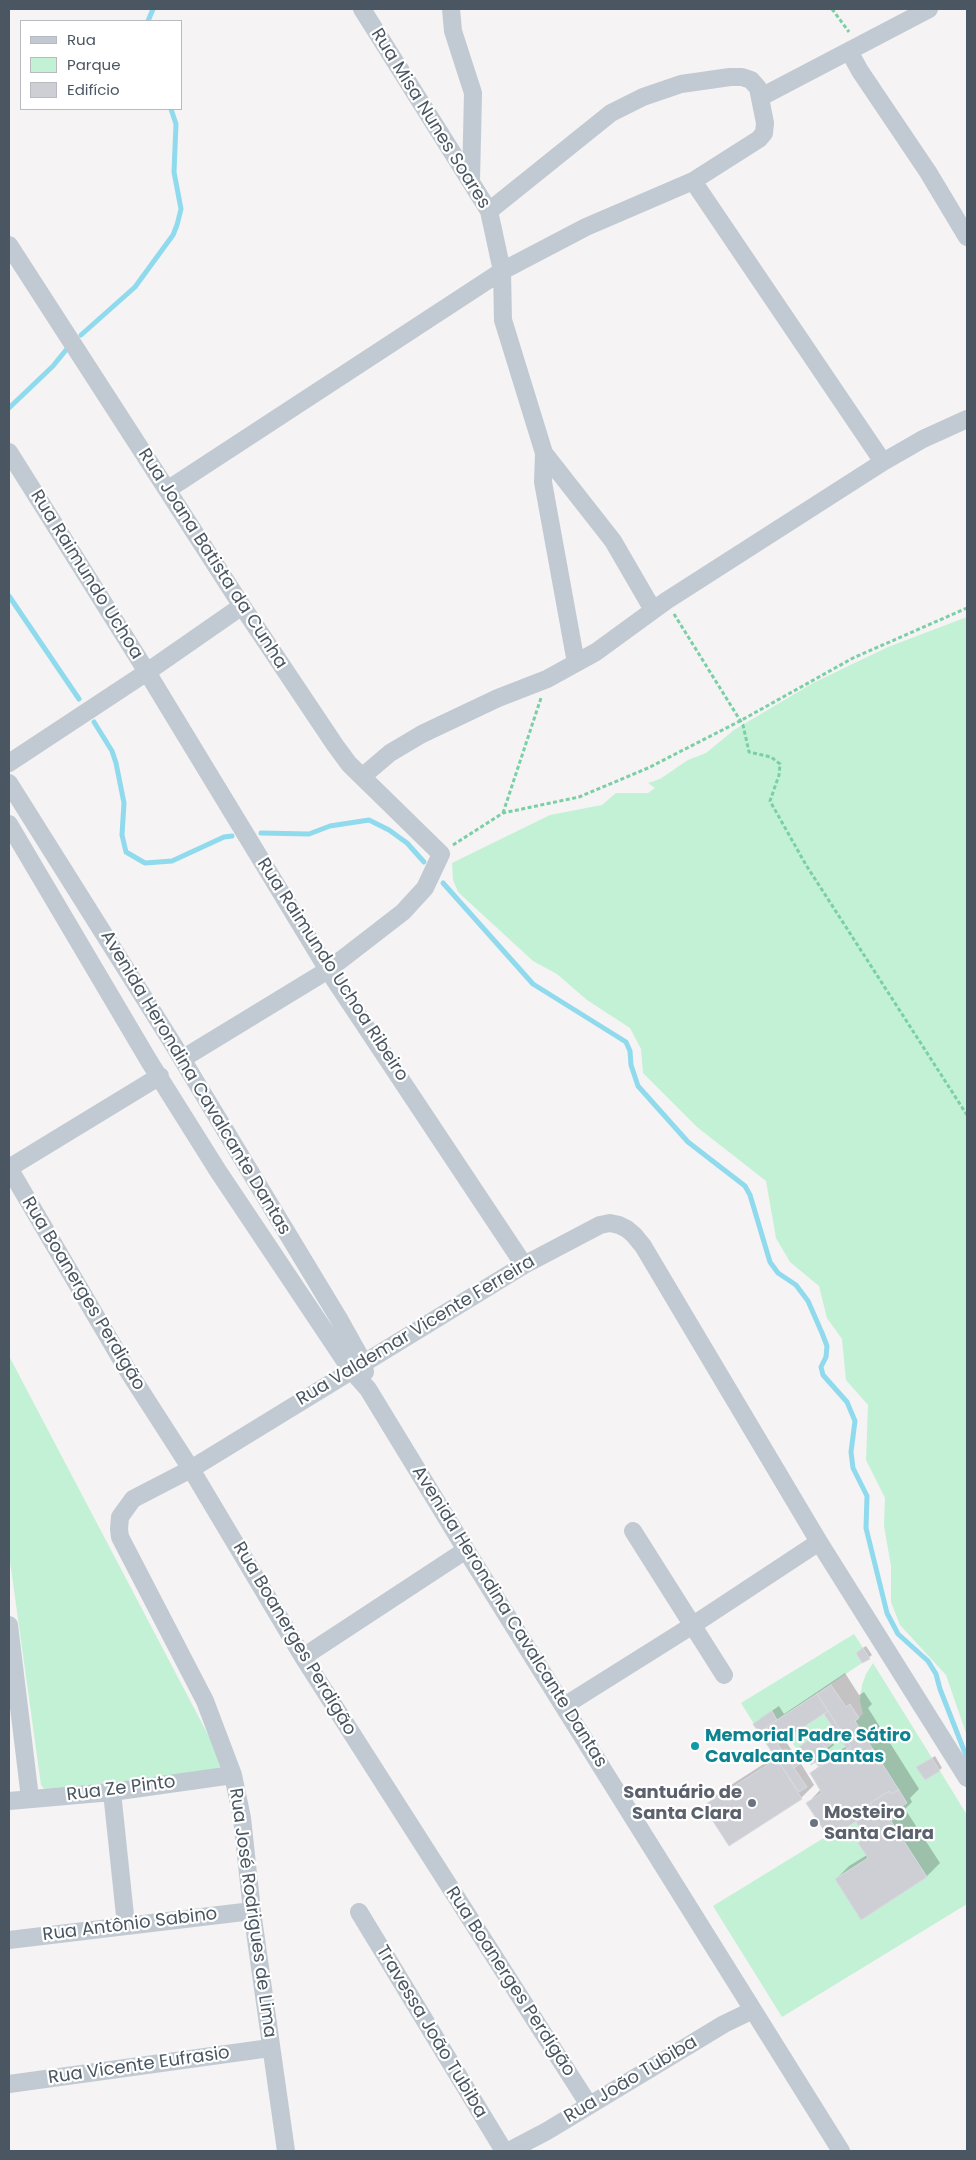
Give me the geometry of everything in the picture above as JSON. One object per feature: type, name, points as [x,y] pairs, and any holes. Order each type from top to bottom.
[{"type":"street","points":[[451,9],[453,31],[473,93],[471,181]]},
{"type":"street","points":[[761,97],[929,9]]},
{"type":"street","name":"Rua Misa Nunes Soares","points":[[367,11],[489,211],[502,271],[503,320],[544,453],[614,541],[659,605]]},
{"type":"street","points":[[852,49],[860,71],[928,172],[967,237]]},
{"type":"street","points":[[167,490],[502,271],[586,227],[693,181],[759,139],[764,133],[765,123],[758,88],[751,80],[742,77],[681,84],[643,97],[611,113],[489,211]]},
{"type":"street","points":[[693,181],[883,462]]},
{"type":"street","name":"Rua Joana Batista da Cunha","points":[[9,245],[242,606],[335,745],[349,764],[441,854]]},
{"type":"street","points":[[363,776],[390,753],[422,734],[498,698],[547,679],[596,652],[659,605],[883,462],[923,439],[967,419]]},
{"type":"street","name":"Rua Raimundo Uchoa","points":[[9,452],[147,672]]},
{"type":"street","points":[[544,453],[543,482],[576,663]]},
{"type":"street","points":[[9,763],[147,672],[242,606]]},
{"type":"street","name":"Rua Raimundo Uchoa Ribeiro","points":[[147,672],[328,970],[524,1265]]},
{"type":"street","name":"Avenida Herondina Cavalcante Dantas","points":[[9,783],[182,1059],[357,1366],[368,1389],[466,1550],[841,2151]]},
{"type":"street","name":"Avenida Herondina Cavalcante Dantas","points":[[9,824],[149,1061],[252,1225],[357,1366]]},
{"type":"street","points":[[182,1059],[328,970],[415,901],[432,876],[441,854]]},
{"type":"street","points":[[149,1061],[173,1044]]},
{"type":"street","points":[[9,1168],[160,1076]]},
{"type":"street","name":"Rua Boanerges Perdigão","points":[[9,1168],[128,1372],[191,1469],[303,1657],[589,2105]]},
{"type":"street","name":"Rua Valdemar Vicente Ferreira","points":[[191,1469],[524,1265],[600,1225],[610,1223],[627,1228],[643,1246],[819,1542],[967,1778]]},
{"type":"street","name":"Rua José Rodrigues de Lima","points":[[191,1469],[133,1499],[120,1517],[118,1530],[205,1701],[233,1774],[242,1818],[270,2048],[286,2151]]},
{"type":"street","points":[[632,1531],[724,1675]]},
{"type":"street","points":[[564,1706],[693,1625],[819,1542]]},
{"type":"street","points":[[303,1657],[466,1550]]},
{"type":"street","points":[[9,1625],[30,1798]]},
{"type":"street","name":"Rua Ze Pinto","points":[[9,1801],[112,1792],[233,1774]]},
{"type":"street","points":[[112,1792],[126,1925]]},
{"type":"street","name":"Rua Antônio Sabino","points":[[9,1940],[252,1911]]},
{"type":"street","name":"Travessa João Tubiba","points":[[359,1912],[504,2151]]},
{"type":"street","name":"Rua João Tubiba","points":[[509,2151],[724,2024],[753,2010]]},
{"type":"street","name":"Rua Vicente Eufrasio","points":[[9,2084],[270,2048]]},
{"type":"path","points":[[832,9],[845,23],[852,49]]},
{"type":"path","points":[[659,605],[740,720],[749,752],[771,757],[780,764],[779,775],[770,802],[812,874],[967,1116]]},
{"type":"path","points":[[441,854],[503,813],[579,797],[648,768],[853,658],[967,608]]},
{"type":"path","points":[[503,813],[547,679]]},
{"type":"green space","points":[[967,617],[967,1736],[946,1675],[900,1625],[891,1602],[891,1566],[884,1526],[885,1498],[866,1460],[868,1405],[846,1380],[842,1339],[827,1318],[819,1286],[790,1262],[776,1238],[766,1181],[697,1127],[643,1073],[641,1049],[630,1028],[587,1000],[557,974],[533,961],[458,892],[453,880],[452,863],[550,815],[602,805],[616,793],[648,793],[655,788],[648,783],[660,779],[688,760],[706,753],[734,730],[813,683],[888,647]]},
{"type":"green space","points":[[9,1356],[224,1765],[221,1771],[46,1791],[41,1785],[9,1554]]},
{"type":"green space","points":[[854,1634],[863,1648],[856,1653],[862,1663],[777,1720],[772,1712],[754,1724],[741,1703]]},
{"type":"green space","points":[[873,1663],[932,1758],[917,1767],[925,1780],[940,1771],[967,1815],[967,1904],[782,2017],[713,1906],[827,1836],[829,1838],[856,1822],[866,1838],[858,1843],[868,1858],[835,1879],[861,1919],[927,1877],[891,1821],[900,1815],[896,1810],[907,1803],[855,1721],[863,1714],[860,1701],[862,1685]]},
{"type":"green space","points":[[824,1714],[835,1731],[821,1741],[816,1735],[799,1747],[803,1753],[800,1755],[789,1737]]},
{"type":"green space","points":[[840,1738],[847,1749],[825,1763],[821,1758],[826,1748]]},
{"type":"building","points":[[863,1648],[870,1659],[862,1663],[856,1653]]},
{"type":"building","points":[[831,1685],[846,1707],[850,1704],[859,1718],[855,1721],[899,1790],[891,1794],[889,1791],[870,1803],[875,1810],[829,1838],[806,1803],[822,1793],[810,1773],[851,1747],[817,1694]]},
{"type":"building","points":[[817,1694],[828,1711],[778,1744],[766,1727]]},
{"type":"building","points":[[772,1711],[777,1720],[766,1727],[807,1787],[799,1792],[753,1724]]},
{"type":"building","points":[[828,1711],[851,1747],[847,1749],[824,1714]]},
{"type":"building","points":[[835,1731],[840,1738],[826,1748],[821,1741]]},
{"type":"building","points":[[816,1735],[829,1752],[811,1765],[799,1747]]},
{"type":"building","points":[[803,1753],[807,1759],[794,1768],[790,1762]]},
{"type":"building","points":[[821,1758],[825,1763],[819,1767],[815,1762]]},
{"type":"building","points":[[932,1758],[940,1771],[925,1780],[916,1767]]},
{"type":"building","name":"Santuário de Santa Clara","points":[[777,1759],[802,1799],[729,1846],[703,1806]]},
{"type":"building","points":[[899,1790],[907,1803],[896,1810],[900,1815],[891,1821],[927,1877],[861,1920],[835,1879],[868,1858],[858,1843],[866,1838],[856,1822],[875,1810],[870,1803],[889,1791],[891,1794]]},
{"type":"waterway","points":[[148,20],[153,9]]},
{"type":"waterway","points":[[81,335],[135,287],[173,235],[181,209],[174,172],[176,124],[171,110]]},
{"type":"waterway","points":[[9,408],[53,366],[66,350]]},
{"type":"waterway","points":[[9,596],[79,699]]},
{"type":"waterway","points":[[94,722],[112,751],[116,763],[124,803],[122,835],[126,852],[145,863],[172,861],[224,837],[232,836]]},
{"type":"waterway","points":[[261,833],[309,834],[330,826],[369,820],[389,830],[407,843],[424,862]]},
{"type":"waterway","points":[[443,883],[533,984],[626,1042],[638,1086],[688,1142],[745,1186],[750,1195],[770,1262],[778,1273],[796,1285],[808,1301],[827,1346],[826,1357],[821,1367],[823,1375],[847,1402],[855,1421],[851,1452],[853,1468],[867,1496],[866,1528],[887,1613],[898,1634],[928,1661],[936,1674],[967,1758]]},
{"type":"place","name":"Memorial Padre Sátiro Cavalcante Dantas","points":[[695,1746]]},
{"type":"place","name":"Santuário de Santa Clara","points":[[752,1803]]},
{"type":"place","name":"Mosteiro Santa Clara","points":[[814,1823]]}]
